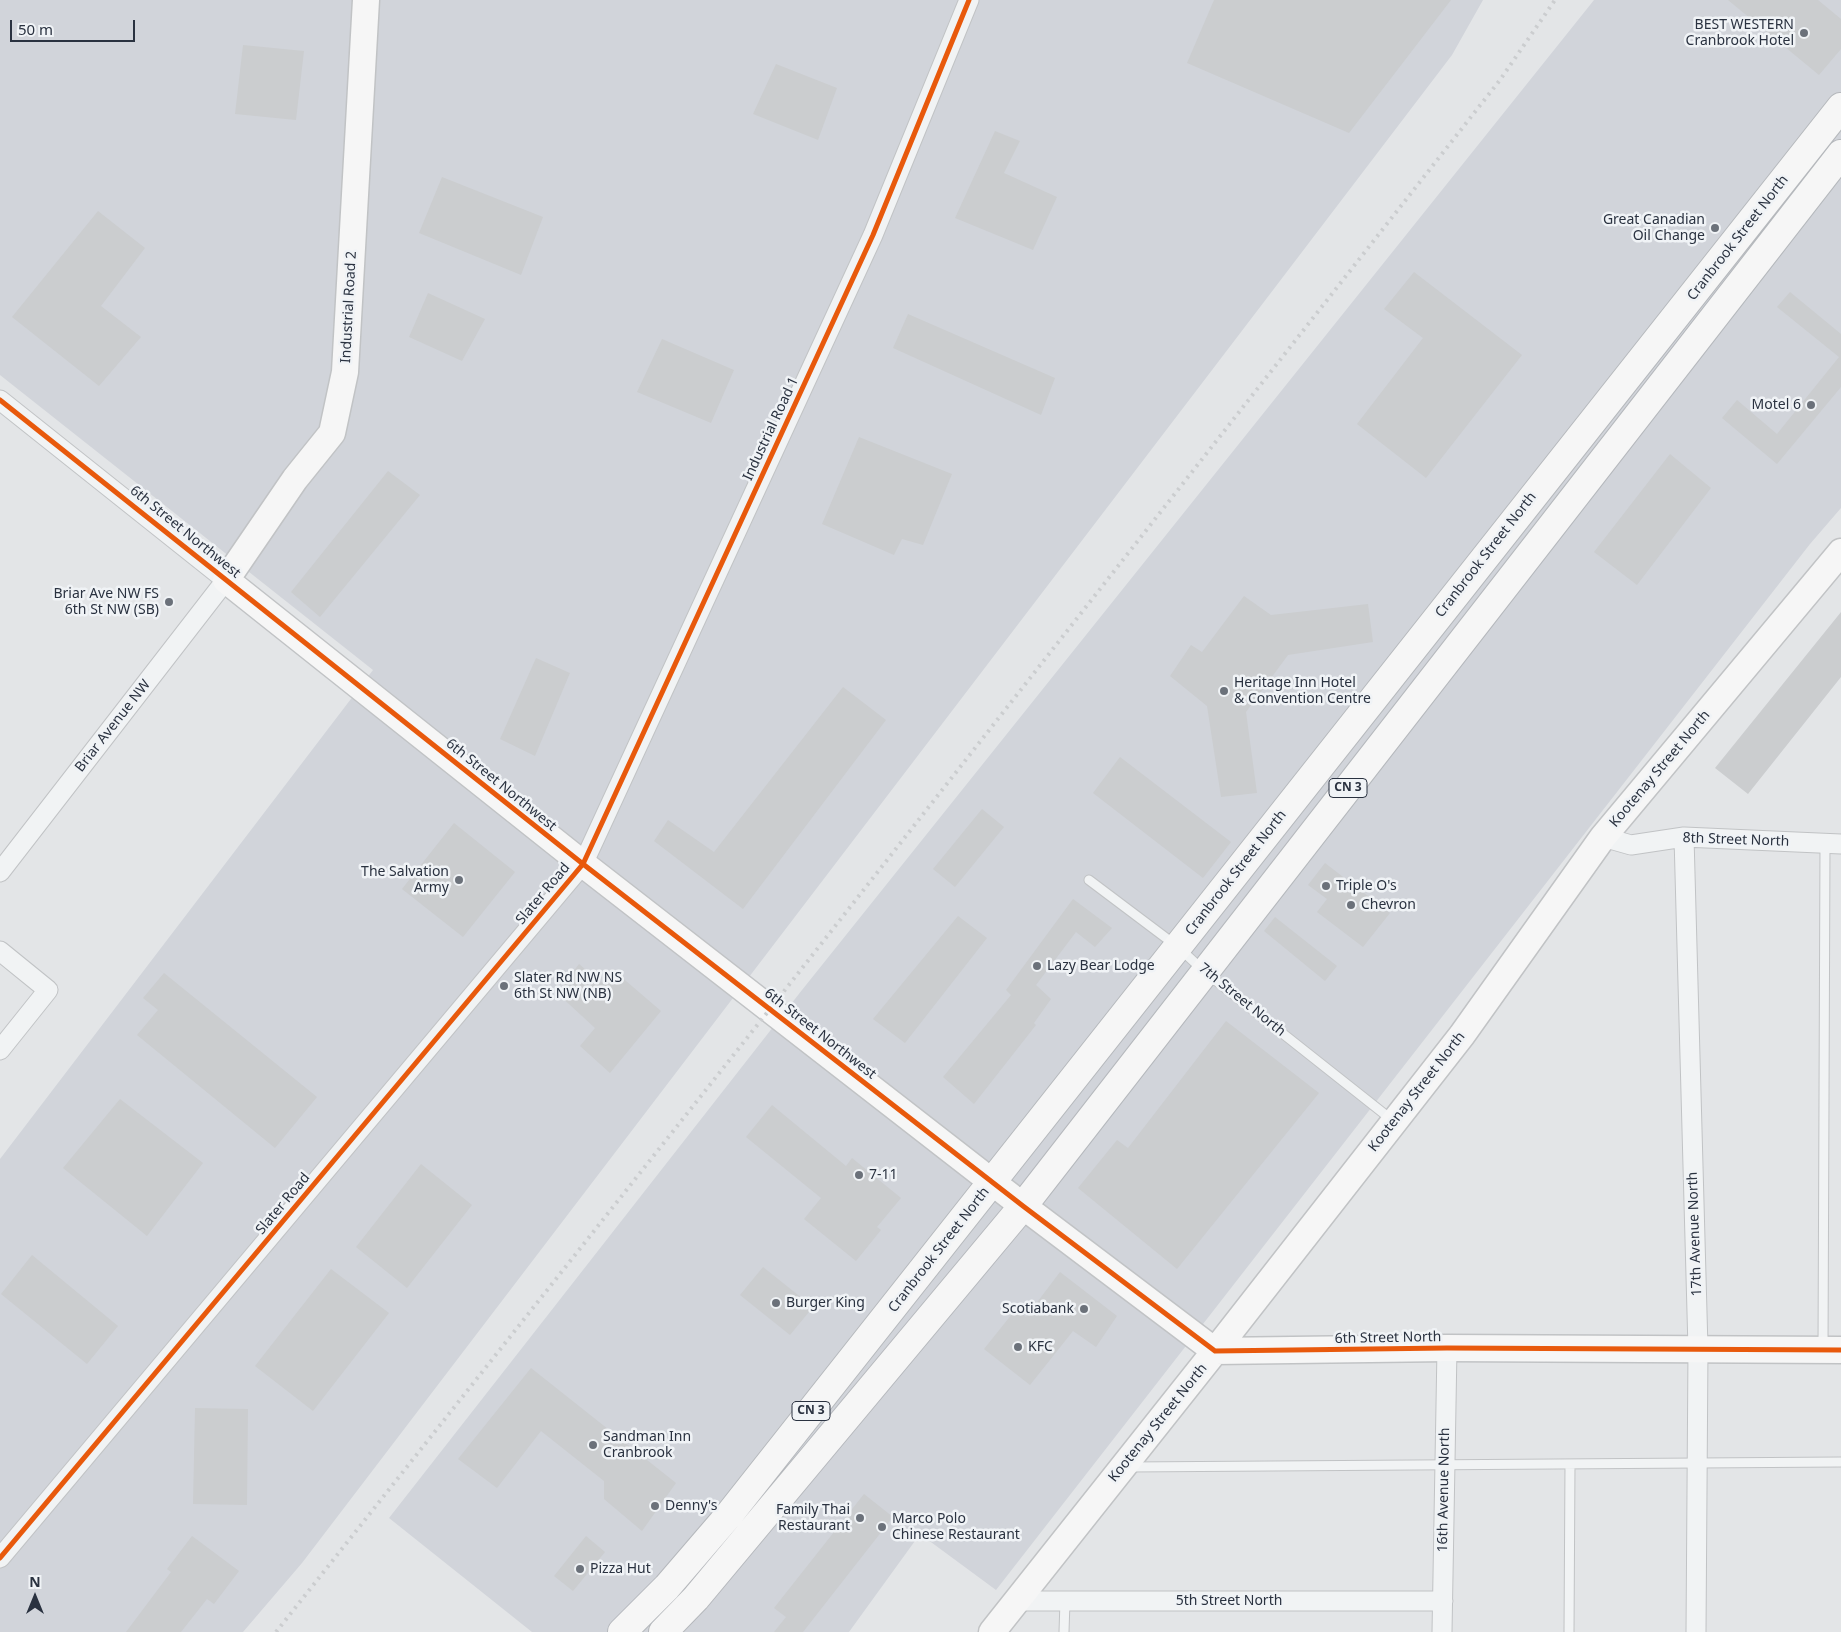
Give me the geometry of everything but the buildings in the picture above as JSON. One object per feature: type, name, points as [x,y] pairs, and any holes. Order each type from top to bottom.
[{"type":"highway","name":"Cranbrook Street North","points":[[622,1632],[667,1587],[728,1516],[1841,107]]},
{"type":"highway","name":"CN 3","points":[[663,1632],[696,1598],[1022,1206],[1841,154]]},
{"type":"street","name":"Industrial Road 2","points":[[226,580],[296,479],[332,433],[340,400],[345,372],[366,0]]},
{"type":"street","name":"Industrial Road 1","points":[[583,864],[873,235],[969,0]]},
{"type":"street","name":"6th Street Northwest","points":[[0,400],[583,864],[993,1182]]},
{"type":"street","name":"Kootenay Street North","points":[[992,1632],[1462,1035],[1604,837],[1841,552]]},
{"type":"street","name":"Briar Avenue NW","points":[[0,872],[226,580]]},
{"type":"street","name":"8th Street North","points":[[1604,837],[1631,845],[1684,837],[1833,844]]},
{"type":"street","name":"17th Avenue North","points":[[1684,837],[1698,1349],[1696,1632]]},
{"type":"street","name":"Slater Road","points":[[0,1558],[583,864]]},
{"type":"street","points":[[0,951],[48,990],[0,1050]]},
{"type":"street","points":[[993,1182],[1022,1206],[1215,1351]]},
{"type":"street","name":"6th Street North","points":[[1215,1351],[1447,1348],[1832,1350]]},
{"type":"street","name":"16th Avenue North","points":[[1442,1632],[1447,1348]]},
{"type":"street","name":"5th Street North","points":[[1016,1601],[1443,1601]]},
{"type":"lane","points":[[1832,1350],[1833,844]]},
{"type":"lane","name":"7th Street North","points":[[1089,880],[1178,947],[1205,972],[1394,1122]]},
{"type":"lane","points":[[1122,1468],[1841,1462]]},
{"type":"lane","points":[[1569,1632],[1570,1464]]},
{"type":"lane","points":[[1064,1632],[1065,1601]]},
{"type":"shaded area","points":[[0,0],[1483,0],[1452,55],[302,1563],[243,1632],[0,1632],[0,1159],[373,670],[0,375]]},
{"type":"shaded area","points":[[1594,0],[1841,0],[1841,508],[1810,544],[996,1590],[920,1534],[849,1632],[532,1632],[389,1518],[802,990]]},
{"type":"railway","points":[[276,1632],[770,1009],[1500,80],[1555,0]]},
{"type":"cycle path","points":[[0,1558],[583,864],[873,235],[969,0]]},
{"type":"cycle path","points":[[0,400],[583,864],[1023,1206],[1215,1351],[1447,1348],[1841,1350]]},
{"type":"place","name":"BEST WESTERN Cranbrook Hotel","points":[[1804,33]]},
{"type":"place","name":"Great Canadian Oil Change","points":[[1715,228]]},
{"type":"place","name":"Motel 6","points":[[1811,405]]},
{"type":"place","name":"Briar Ave NW FS 6th St NW (SB)","points":[[169,602]]},
{"type":"place","name":"Heritage Inn Hotel & Convention Centre","points":[[1224,691]]},
{"type":"place","name":"The Salvation Army","points":[[459,880]]},
{"type":"place","name":"Triple O's","points":[[1326,886]]},
{"type":"place","name":"Chevron","points":[[1351,905]]},
{"type":"place","name":"Lazy Bear Lodge","points":[[1037,966]]},
{"type":"place","name":"Slater Rd NW NS 6th St NW (NB)","points":[[504,986]]},
{"type":"place","name":"7-11","points":[[859,1175]]},
{"type":"place","name":"Burger King","points":[[776,1303]]},
{"type":"place","name":"Scotiabank","points":[[1084,1309]]},
{"type":"place","name":"KFC","points":[[1018,1347]]},
{"type":"place","name":"Sandman Inn Cranbrook","points":[[593,1445]]},
{"type":"place","name":"Denny's","points":[[655,1506]]},
{"type":"place","name":"Family Thai Restaurant","points":[[860,1518]]},
{"type":"place","name":"Marco Polo Chinese Restaurant","points":[[882,1527]]},
{"type":"place","name":"Pizza Hut","points":[[580,1569]]}]
